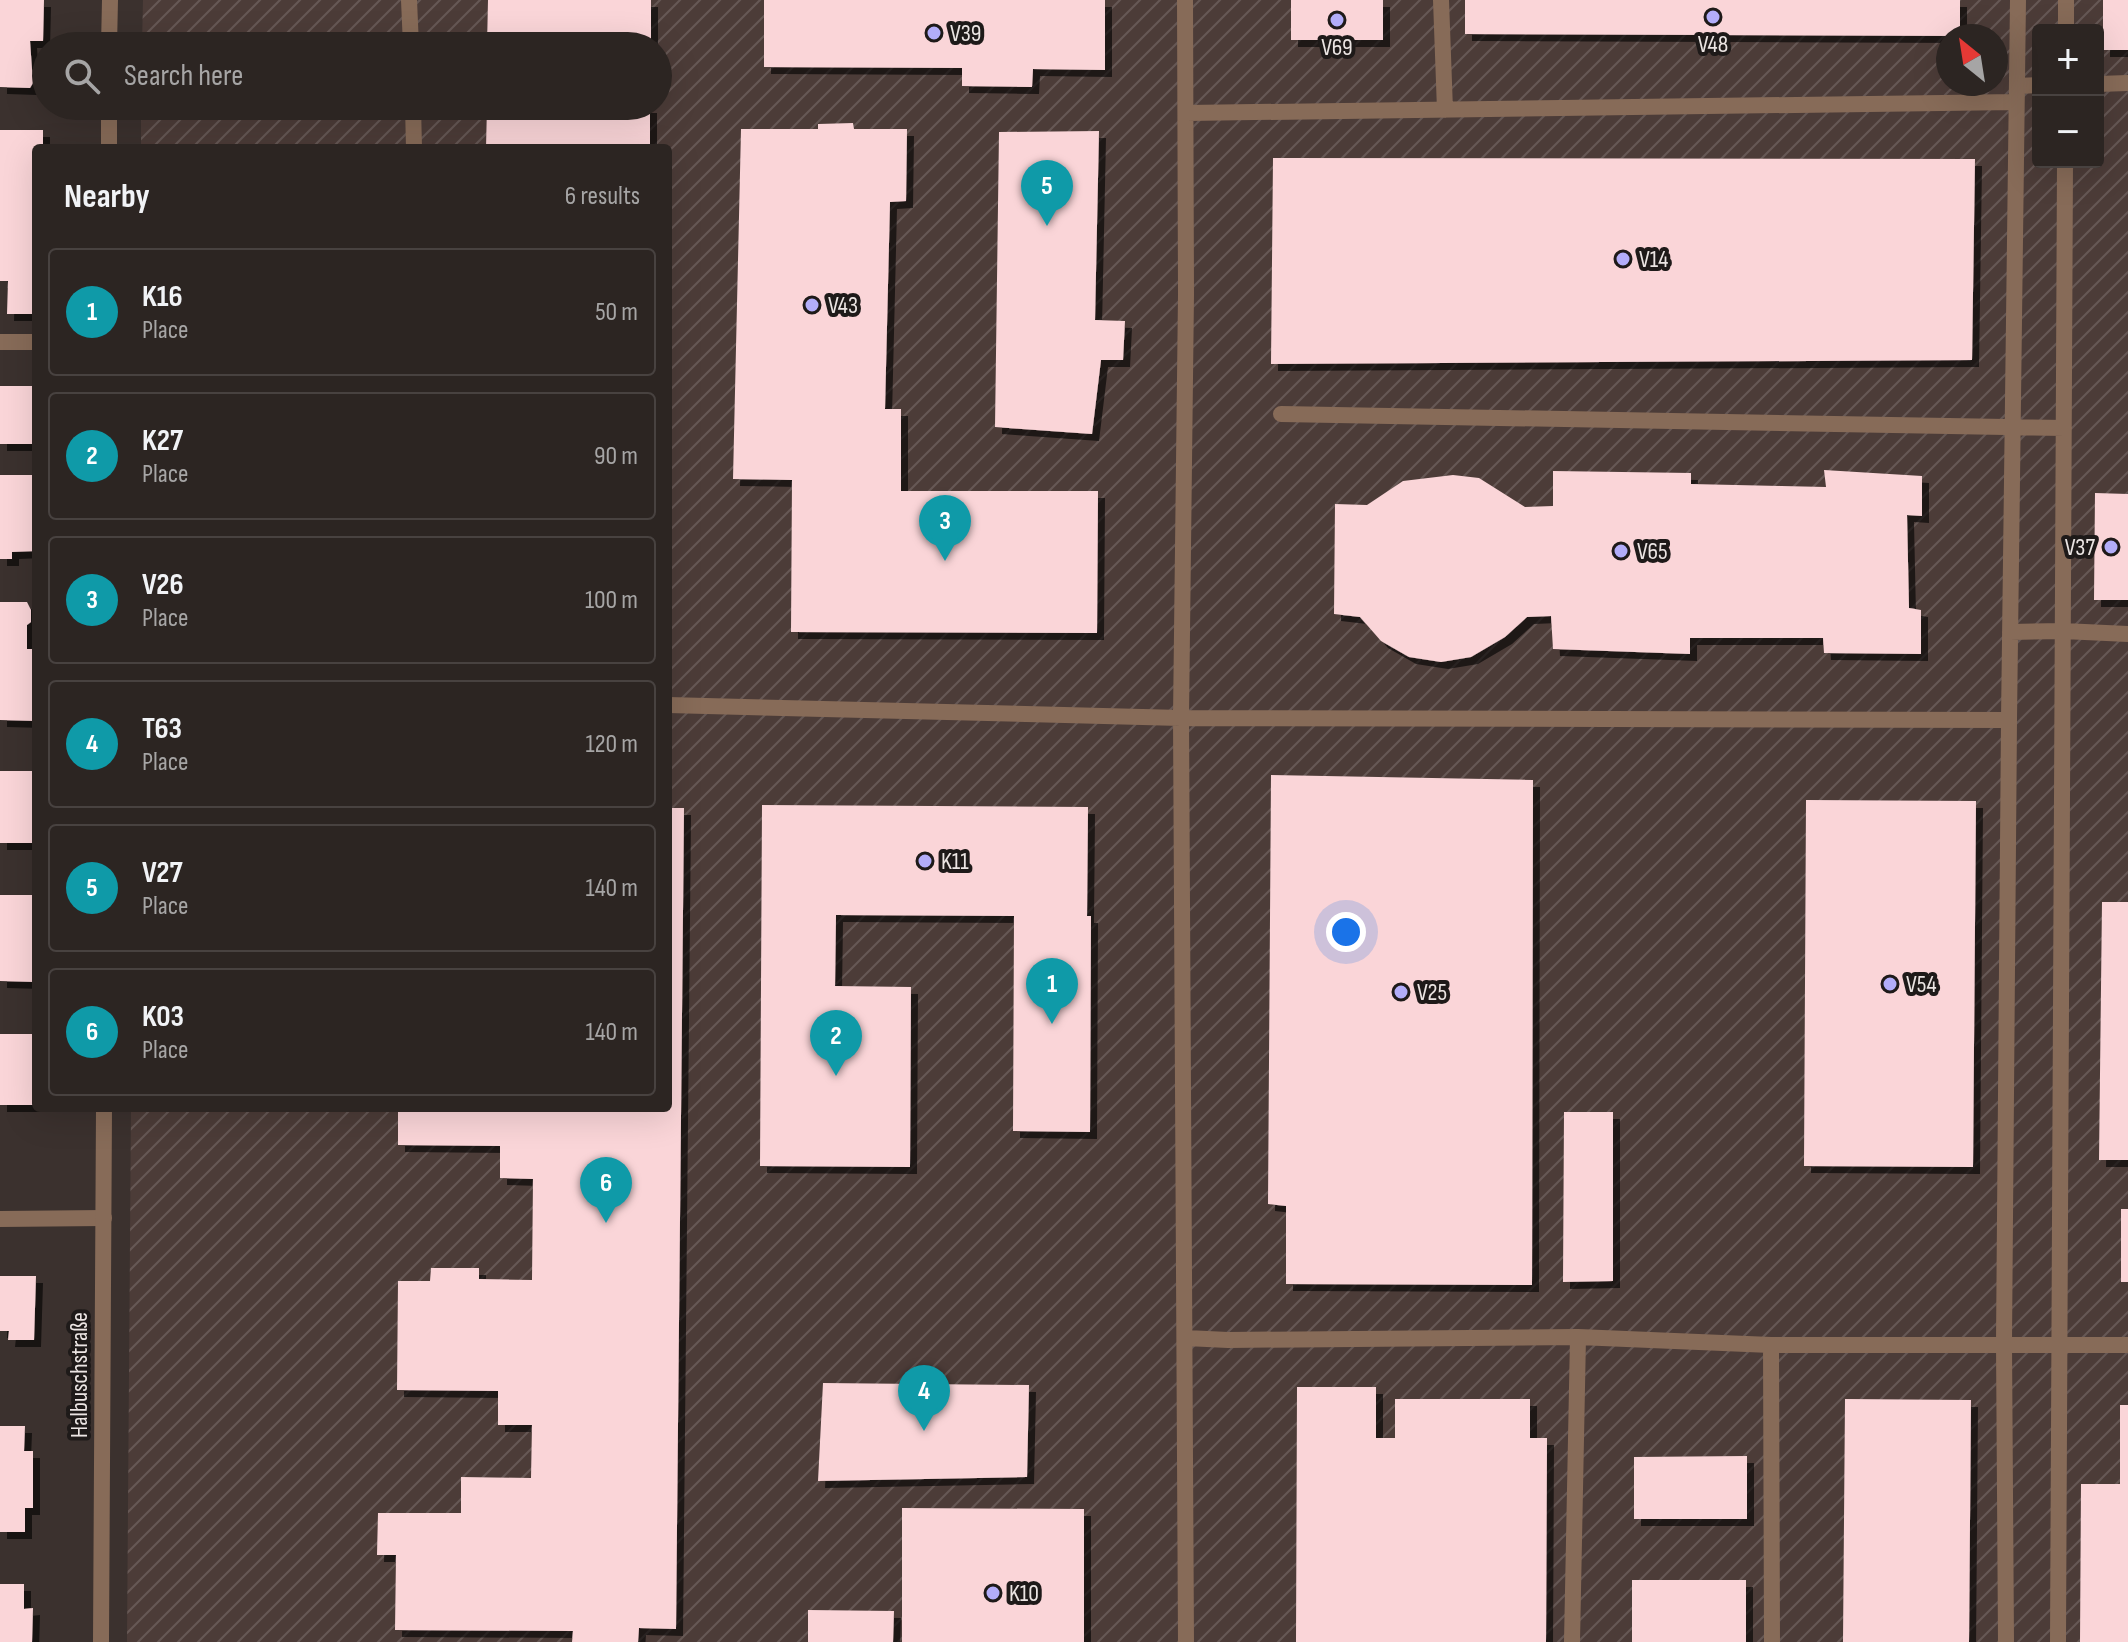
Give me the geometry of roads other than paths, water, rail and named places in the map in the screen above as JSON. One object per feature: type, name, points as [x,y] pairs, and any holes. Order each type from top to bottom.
[{"type":"street","points":[[109,32],[110,0]]},
{"type":"street","points":[[409,0],[410,32]]},
{"type":"street","points":[[1185,0],[1187,113],[1181,718],[1186,1642]]},
{"type":"street","points":[[1441,0],[1445,110]]},
{"type":"street","points":[[2006,1642],[2004,1343],[2011,425],[2018,0]]},
{"type":"street","points":[[2066,0],[2066,24]]},
{"type":"street","points":[[2104,84],[2128,83]]},
{"type":"street","points":[[1187,113],[1445,110],[2016,94],[2032,87]]},
{"type":"street","points":[[109,120],[109,144]]},
{"type":"street","points":[[413,120],[414,144]]},
{"type":"street","points":[[2058,1642],[2065,168]]},
{"type":"street","points":[[0,342],[32,342]]},
{"type":"street","points":[[1281,414],[2064,428]]},
{"type":"street","points":[[2010,632],[2128,634]]},
{"type":"street","points":[[672,705],[1181,718],[2009,720]]},
{"type":"street","name":"Halbuschstraße","points":[[101,1642],[104,1112]]},
{"type":"street","points":[[0,1219],[104,1218]]},
{"type":"street","points":[[1186,1338],[1578,1337],[1771,1345],[2128,1345]]},
{"type":"street","points":[[1572,1642],[1578,1337]]},
{"type":"street","points":[[1771,1345],[1772,1642]]},
{"type":"place","name":"V48","points":[[1713,17]]},
{"type":"place","name":"V69","points":[[1337,20]]},
{"type":"place","name":"V39","points":[[934,33]]},
{"type":"place","name":"V27","points":[[1047,226]]},
{"type":"place","name":"V14","points":[[1623,259]]},
{"type":"place","name":"V43","points":[[812,305]]},
{"type":"place","name":"V37","points":[[2111,547]]},
{"type":"place","name":"V65","points":[[1621,551]]},
{"type":"place","name":"V26","points":[[945,561]]},
{"type":"place","name":"K11","points":[[925,861]]},
{"type":"place","name":"V54","points":[[1890,984]]},
{"type":"place","name":"V25","points":[[1401,992]]},
{"type":"place","name":"K16","points":[[1052,1024]]},
{"type":"place","name":"K27","points":[[836,1076]]},
{"type":"place","name":"K03","points":[[606,1223]]},
{"type":"place","name":"T63","points":[[924,1431]]},
{"type":"place","name":"K10","points":[[993,1593]]}]
